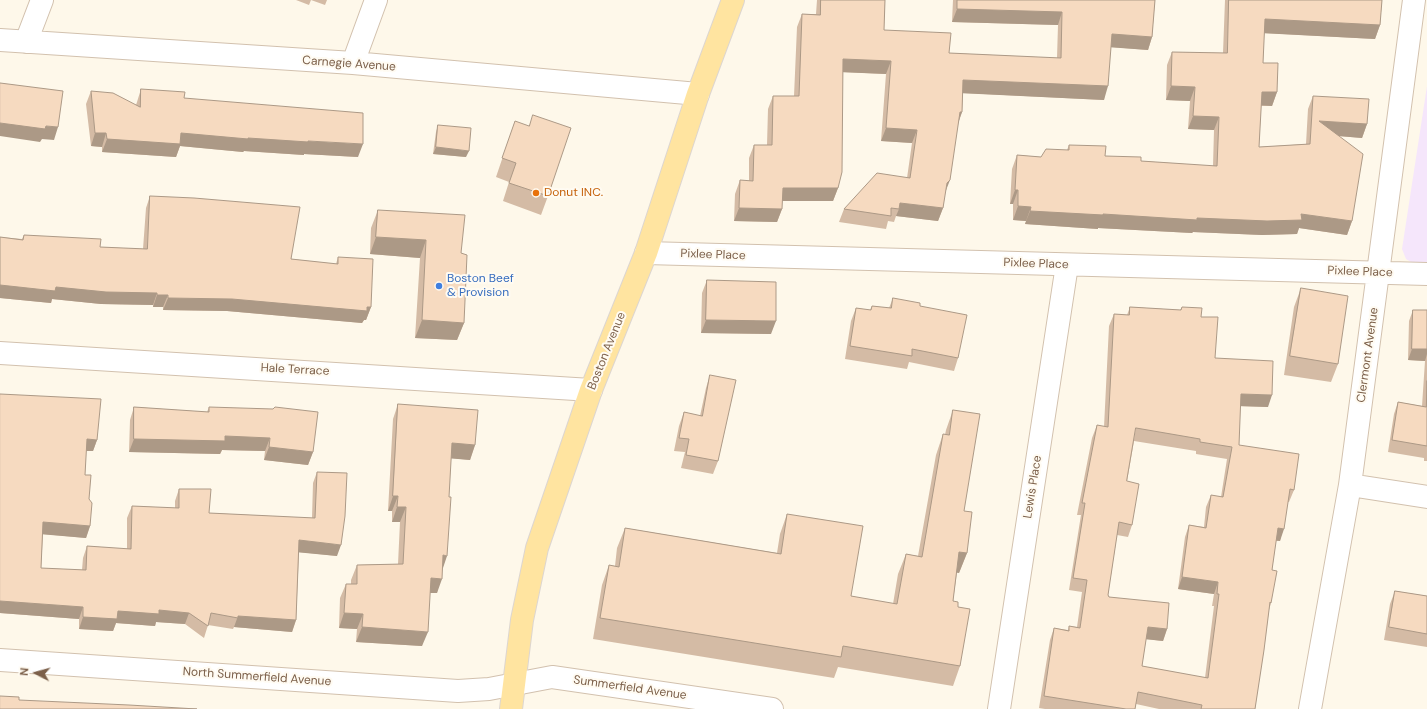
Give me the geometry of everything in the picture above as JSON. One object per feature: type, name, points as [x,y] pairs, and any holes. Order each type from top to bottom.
[{"type":"main road","name":"Boston Avenue","points":[[511,709],[522,620],[537,548],[591,390],[646,253],[698,94],[733,0]]},
{"type":"street","points":[[26,42],[42,0]]},
{"type":"street","points":[[353,63],[376,0]]},
{"type":"street","name":"Clermont Avenue","points":[[1310,709],[1350,485],[1414,0]]},
{"type":"street","name":"Carnegie Avenue","points":[[0,40],[353,63],[698,94]]},
{"type":"street","name":"Pixlee Place","points":[[646,253],[1427,274]]},
{"type":"street","name":"Lewis Place","points":[[999,709],[1067,265]]},
{"type":"street","name":"Hale Terrace","points":[[0,353],[591,390]]},
{"type":"street","points":[[1350,485],[1427,497]]},
{"type":"street","name":"North Summerfield Avenue","points":[[0,660],[458,691],[474,691],[513,684]]},
{"type":"street","name":"Summerfield Avenue","points":[[513,684],[552,677],[574,679],[772,709]]},
{"type":"shaded area","points":[[1427,86],[1427,262],[1411,262],[1406,259],[1402,249]]},
{"type":"building","points":[[821,0],[885,0],[884,30],[951,33],[949,53],[1061,58],[1062,12],[957,9],[957,0],[1155,0],[1152,37],[1112,34],[1108,86],[963,80],[962,112],[960,112],[950,180],[947,183],[943,208],[900,203],[899,209],[891,208],[891,216],[844,209],[877,173],[910,178],[917,130],[886,128],[891,61],[843,59],[842,172],[838,188],[783,188],[782,209],[739,208],[740,180],[753,181],[754,145],[772,145],[773,96],[799,96],[802,14],[820,15]]},
{"type":"building","points":[[1229,0],[1382,0],[1380,25],[1265,19],[1263,63],[1278,63],[1277,92],[1262,92],[1259,147],[1310,144],[1313,96],[1369,99],[1367,124],[1319,121],[1363,154],[1352,221],[1301,214],[1302,220],[1267,221],[1197,218],[1197,220],[1030,211],[1031,207],[1018,206],[1018,190],[1015,190],[1017,155],[1041,157],[1046,149],[1069,150],[1069,145],[1106,146],[1105,156],[1141,157],[1141,161],[1217,166],[1219,117],[1193,116],[1195,87],[1171,86],[1172,52],[1227,53]]},
{"type":"building","points":[[0,83],[63,91],[58,127],[46,126],[45,129],[0,123]]},
{"type":"building","points":[[141,89],[185,92],[184,98],[363,113],[363,144],[248,139],[181,133],[180,144],[107,139],[106,133],[95,133],[91,91],[113,93],[140,107]]},
{"type":"building","points":[[533,115],[571,128],[548,196],[509,183],[516,163],[502,158],[515,121],[529,126]]},
{"type":"building","points":[[438,125],[471,128],[469,151],[436,147]]},
{"type":"building","points":[[150,196],[194,198],[300,207],[291,259],[338,264],[338,257],[373,259],[371,307],[367,307],[367,311],[232,299],[168,298],[168,295],[157,295],[157,293],[106,292],[56,287],[55,291],[0,285],[0,237],[23,240],[24,235],[101,239],[100,247],[147,249]]},
{"type":"building","points":[[378,210],[465,215],[461,253],[467,255],[464,323],[422,320],[426,240],[376,237]]},
{"type":"building","points":[[707,280],[776,282],[776,321],[706,320]]},
{"type":"building","points":[[1301,288],[1348,296],[1338,364],[1290,356]]},
{"type":"building","points":[[893,298],[920,303],[920,306],[967,315],[958,358],[912,349],[912,356],[850,346],[856,308],[871,310],[872,306],[891,308]]},
{"type":"building","points":[[1130,307],[1181,310],[1182,307],[1202,308],[1201,317],[1218,317],[1215,358],[1273,361],[1272,395],[1241,394],[1239,445],[1299,454],[1294,490],[1290,489],[1284,529],[1278,528],[1272,570],[1277,571],[1271,603],[1270,602],[1255,709],[1201,709],[1202,705],[1138,692],[1135,709],[1126,709],[1044,696],[1054,628],[1069,631],[1069,626],[1080,628],[1087,580],[1073,578],[1085,503],[1082,503],[1097,425],[1108,427],[1114,314],[1129,315]],"holes":[[[1136,428],[1200,439],[1200,442],[1232,447],[1223,497],[1211,495],[1206,528],[1189,525],[1182,577],[1218,582],[1217,594],[1219,594],[1208,678],[1142,666],[1148,627],[1167,629],[1169,603],[1109,597],[1108,595],[1119,522],[1132,525],[1139,484],[1127,481]]]},
{"type":"building","points":[[1413,310],[1427,310],[1427,349],[1412,349]]},
{"type":"building","points":[[710,375],[736,380],[718,461],[686,455],[689,439],[679,438],[684,412],[702,416]]},
{"type":"building","points":[[1427,381],[1427,446],[1392,440],[1398,402],[1426,407]]},
{"type":"building","points":[[0,394],[101,399],[97,440],[87,439],[85,475],[91,475],[89,499],[92,503],[90,526],[43,522],[41,568],[86,570],[87,546],[131,549],[132,506],[179,508],[179,489],[211,489],[209,513],[315,518],[317,472],[347,473],[345,516],[341,545],[299,540],[296,620],[238,616],[238,618],[211,613],[208,626],[189,613],[159,610],[159,614],[118,611],[117,619],[83,617],[83,607],[0,601]]},
{"type":"building","points":[[398,404],[478,410],[475,445],[452,443],[449,497],[451,497],[447,556],[443,555],[442,579],[431,578],[428,632],[362,627],[363,614],[344,613],[346,584],[357,584],[357,565],[403,564],[406,507],[397,507],[398,496],[393,496]]},
{"type":"building","points":[[134,407],[209,412],[209,407],[273,409],[275,407],[318,412],[313,452],[269,447],[270,438],[225,436],[225,441],[134,439]]},
{"type":"building","points":[[953,410],[980,414],[964,511],[972,512],[967,553],[959,552],[953,601],[958,602],[958,607],[970,609],[960,666],[843,646],[841,657],[600,618],[609,565],[619,567],[625,528],[781,554],[787,514],[863,526],[851,596],[897,604],[906,554],[922,557],[943,434],[949,435]]},
{"type":"building","points":[[1395,591],[1427,596],[1427,634],[1389,627]]},
{"type":"building","points":[[0,696],[19,697],[19,700],[197,709],[0,709]]},
{"type":"place","name":"Donut INC.","points":[[536,193]]},
{"type":"place","name":"Boston Beef & Provision","points":[[439,286]]}]
